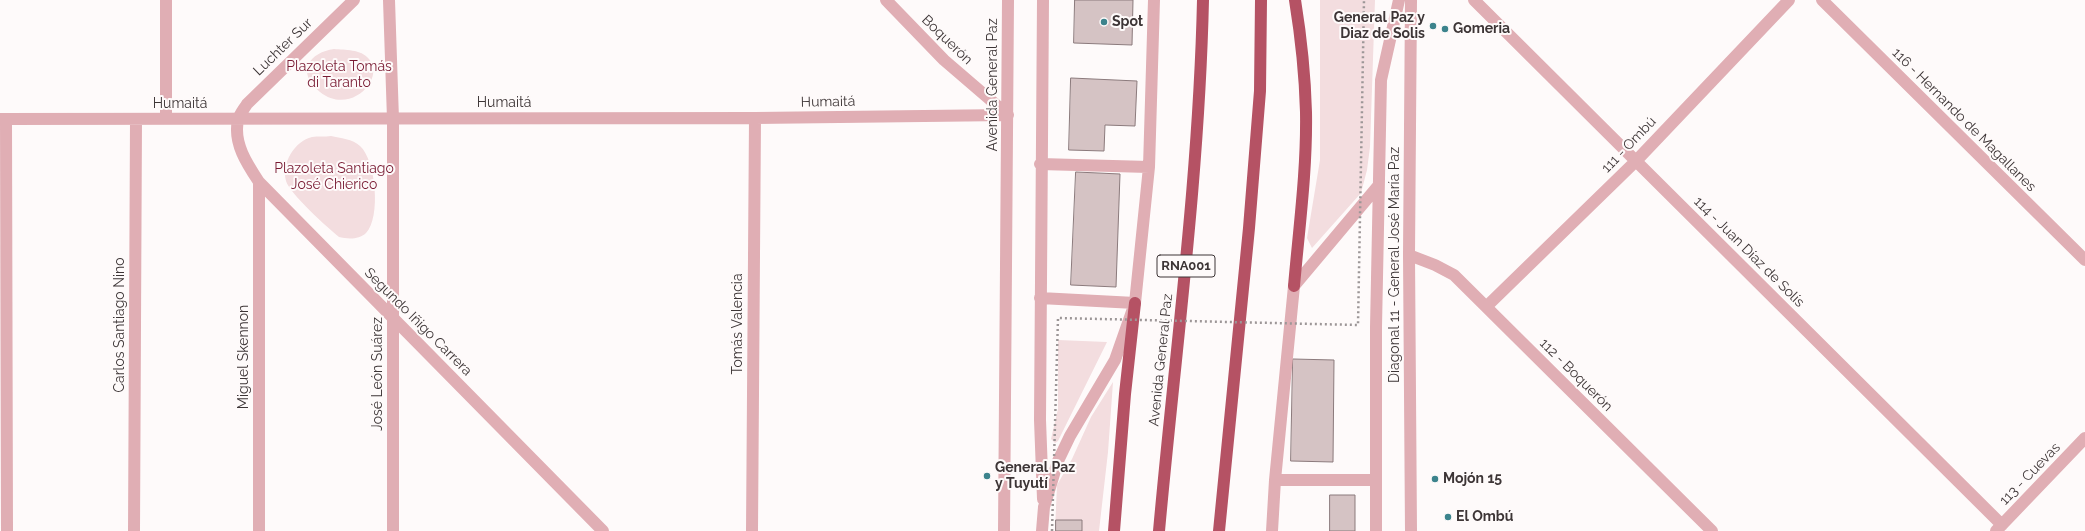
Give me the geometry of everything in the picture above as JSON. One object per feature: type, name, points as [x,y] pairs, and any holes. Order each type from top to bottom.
[{"type":"highway","name":"Avenida General Paz","points":[[1159,531],[1190,223],[1201,78],[1202,0]]},
{"type":"highway","points":[[1219,531],[1248,236],[1260,91],[1261,0]]},
{"type":"highway","points":[[1294,286],[1305,164],[1306,112],[1302,42],[1295,0]]},
{"type":"highway","points":[[1114,531],[1125,394],[1135,303]]},
{"type":"street","points":[[166,0],[166,119]]},
{"type":"street","name":"Luchter Sur","points":[[238,120],[247,104],[260,90],[354,0]]},
{"type":"street","name":"José León Suárez","points":[[389,0],[393,119],[393,531]]},
{"type":"street","name":"Boquerón","points":[[886,0],[944,60],[1008,115]]},
{"type":"street","name":"Avenida General Paz","points":[[1004,531],[1008,0]]},
{"type":"street","points":[[1042,531],[1044,507],[1040,420],[1040,164],[1043,0]]},
{"type":"street","points":[[1044,507],[1058,461],[1070,436],[1115,360],[1135,303],[1149,167],[1154,0]]},
{"type":"street","points":[[1376,531],[1376,327],[1381,80],[1398,0]]},
{"type":"street","name":"Diagonal 11 - General José María Paz","points":[[1411,0],[1409,255],[1411,531]]},
{"type":"street","name":"114 - Juan Díaz de Solís","points":[[1474,0],[1636,161],[1999,528]]},
{"type":"street","name":"111 - Ombú","points":[[1487,306],[1636,161],[1789,0]]},
{"type":"street","name":"116 - Hernando de Magallanes","points":[[1822,0],[2085,260]]},
{"type":"street","name":"Humaitá","points":[[3,119],[238,120],[755,118],[1008,115]]},
{"type":"street","name":"Tomás Valencia","points":[[752,531],[755,118]]},
{"type":"street","points":[[3,119],[6,531]]},
{"type":"street","name":"Carlos Santiago Nino","points":[[134,531],[136,120]]},
{"type":"street","name":"Segundo Iñigo Carrera","points":[[238,120],[238,142],[246,162],[259,182],[603,531]]},
{"type":"street","points":[[1040,164],[1149,167]]},
{"type":"street","name":"Miguel Skennon","points":[[259,182],[259,531]]},
{"type":"street","points":[[1272,531],[1275,480],[1294,286],[1378,186]]},
{"type":"street","name":"112 - Boquerón","points":[[1409,255],[1435,265],[1454,275],[1487,306],[1712,531]]},
{"type":"street","points":[[1040,298],[1135,303]]},
{"type":"street","name":"113 - Cuevas","points":[[1999,528],[2085,438]]},
{"type":"street","points":[[1275,480],[1376,480]]},
{"type":"path","points":[[1052,531],[1058,318],[1358,325],[1364,0]]},
{"type":"green space","points":[[1320,0],[1375,0],[1370,147],[1367,170],[1361,193],[1312,248],[1307,238],[1320,160]]},
{"type":"green space","name":"Plazoleta Tomás di Taranto","points":[[334,49],[362,53],[369,59],[373,67],[373,76],[369,85],[362,92],[343,100],[331,98],[320,92],[308,78],[307,66],[312,59],[322,52]]},
{"type":"green space","name":"Plazoleta Santiago José Chierico","points":[[331,136],[350,140],[360,146],[370,163],[375,189],[374,215],[371,226],[366,233],[360,237],[339,237],[318,219],[294,194],[286,181],[285,174],[288,160],[295,148],[300,143],[312,137]]},
{"type":"green space","points":[[1058,340],[1107,342],[1058,441],[1055,443],[1051,439],[1058,409]]},
{"type":"green space","points":[[1113,382],[1108,452],[1099,531],[1055,531],[1057,485],[1072,459],[1091,417]]},
{"type":"building","name":"Spot","points":[[1075,0],[1133,0],[1132,45],[1074,43]]},
{"type":"building","points":[[1071,78],[1137,81],[1135,126],[1105,125],[1104,151],[1069,150]]},
{"type":"building","points":[[1076,172],[1120,174],[1116,287],[1071,285]]},
{"type":"building","points":[[1293,359],[1334,360],[1333,462],[1291,461]]},
{"type":"building","points":[[1330,495],[1355,495],[1355,531],[1330,531]]},
{"type":"building","points":[[1056,520],[1082,520],[1082,531],[1056,531]]},
{"type":"place","name":"Spot","points":[[1104,22]]},
{"type":"place","name":"General Paz y Diaz de Solis","points":[[1433,26]]},
{"type":"place","name":"Gomeria","points":[[1445,29]]},
{"type":"place","name":"General Paz y Tuyutí","points":[[987,476]]},
{"type":"place","name":"Mojón 15","points":[[1435,479]]},
{"type":"place","name":"El Ombú","points":[[1448,517]]}]
